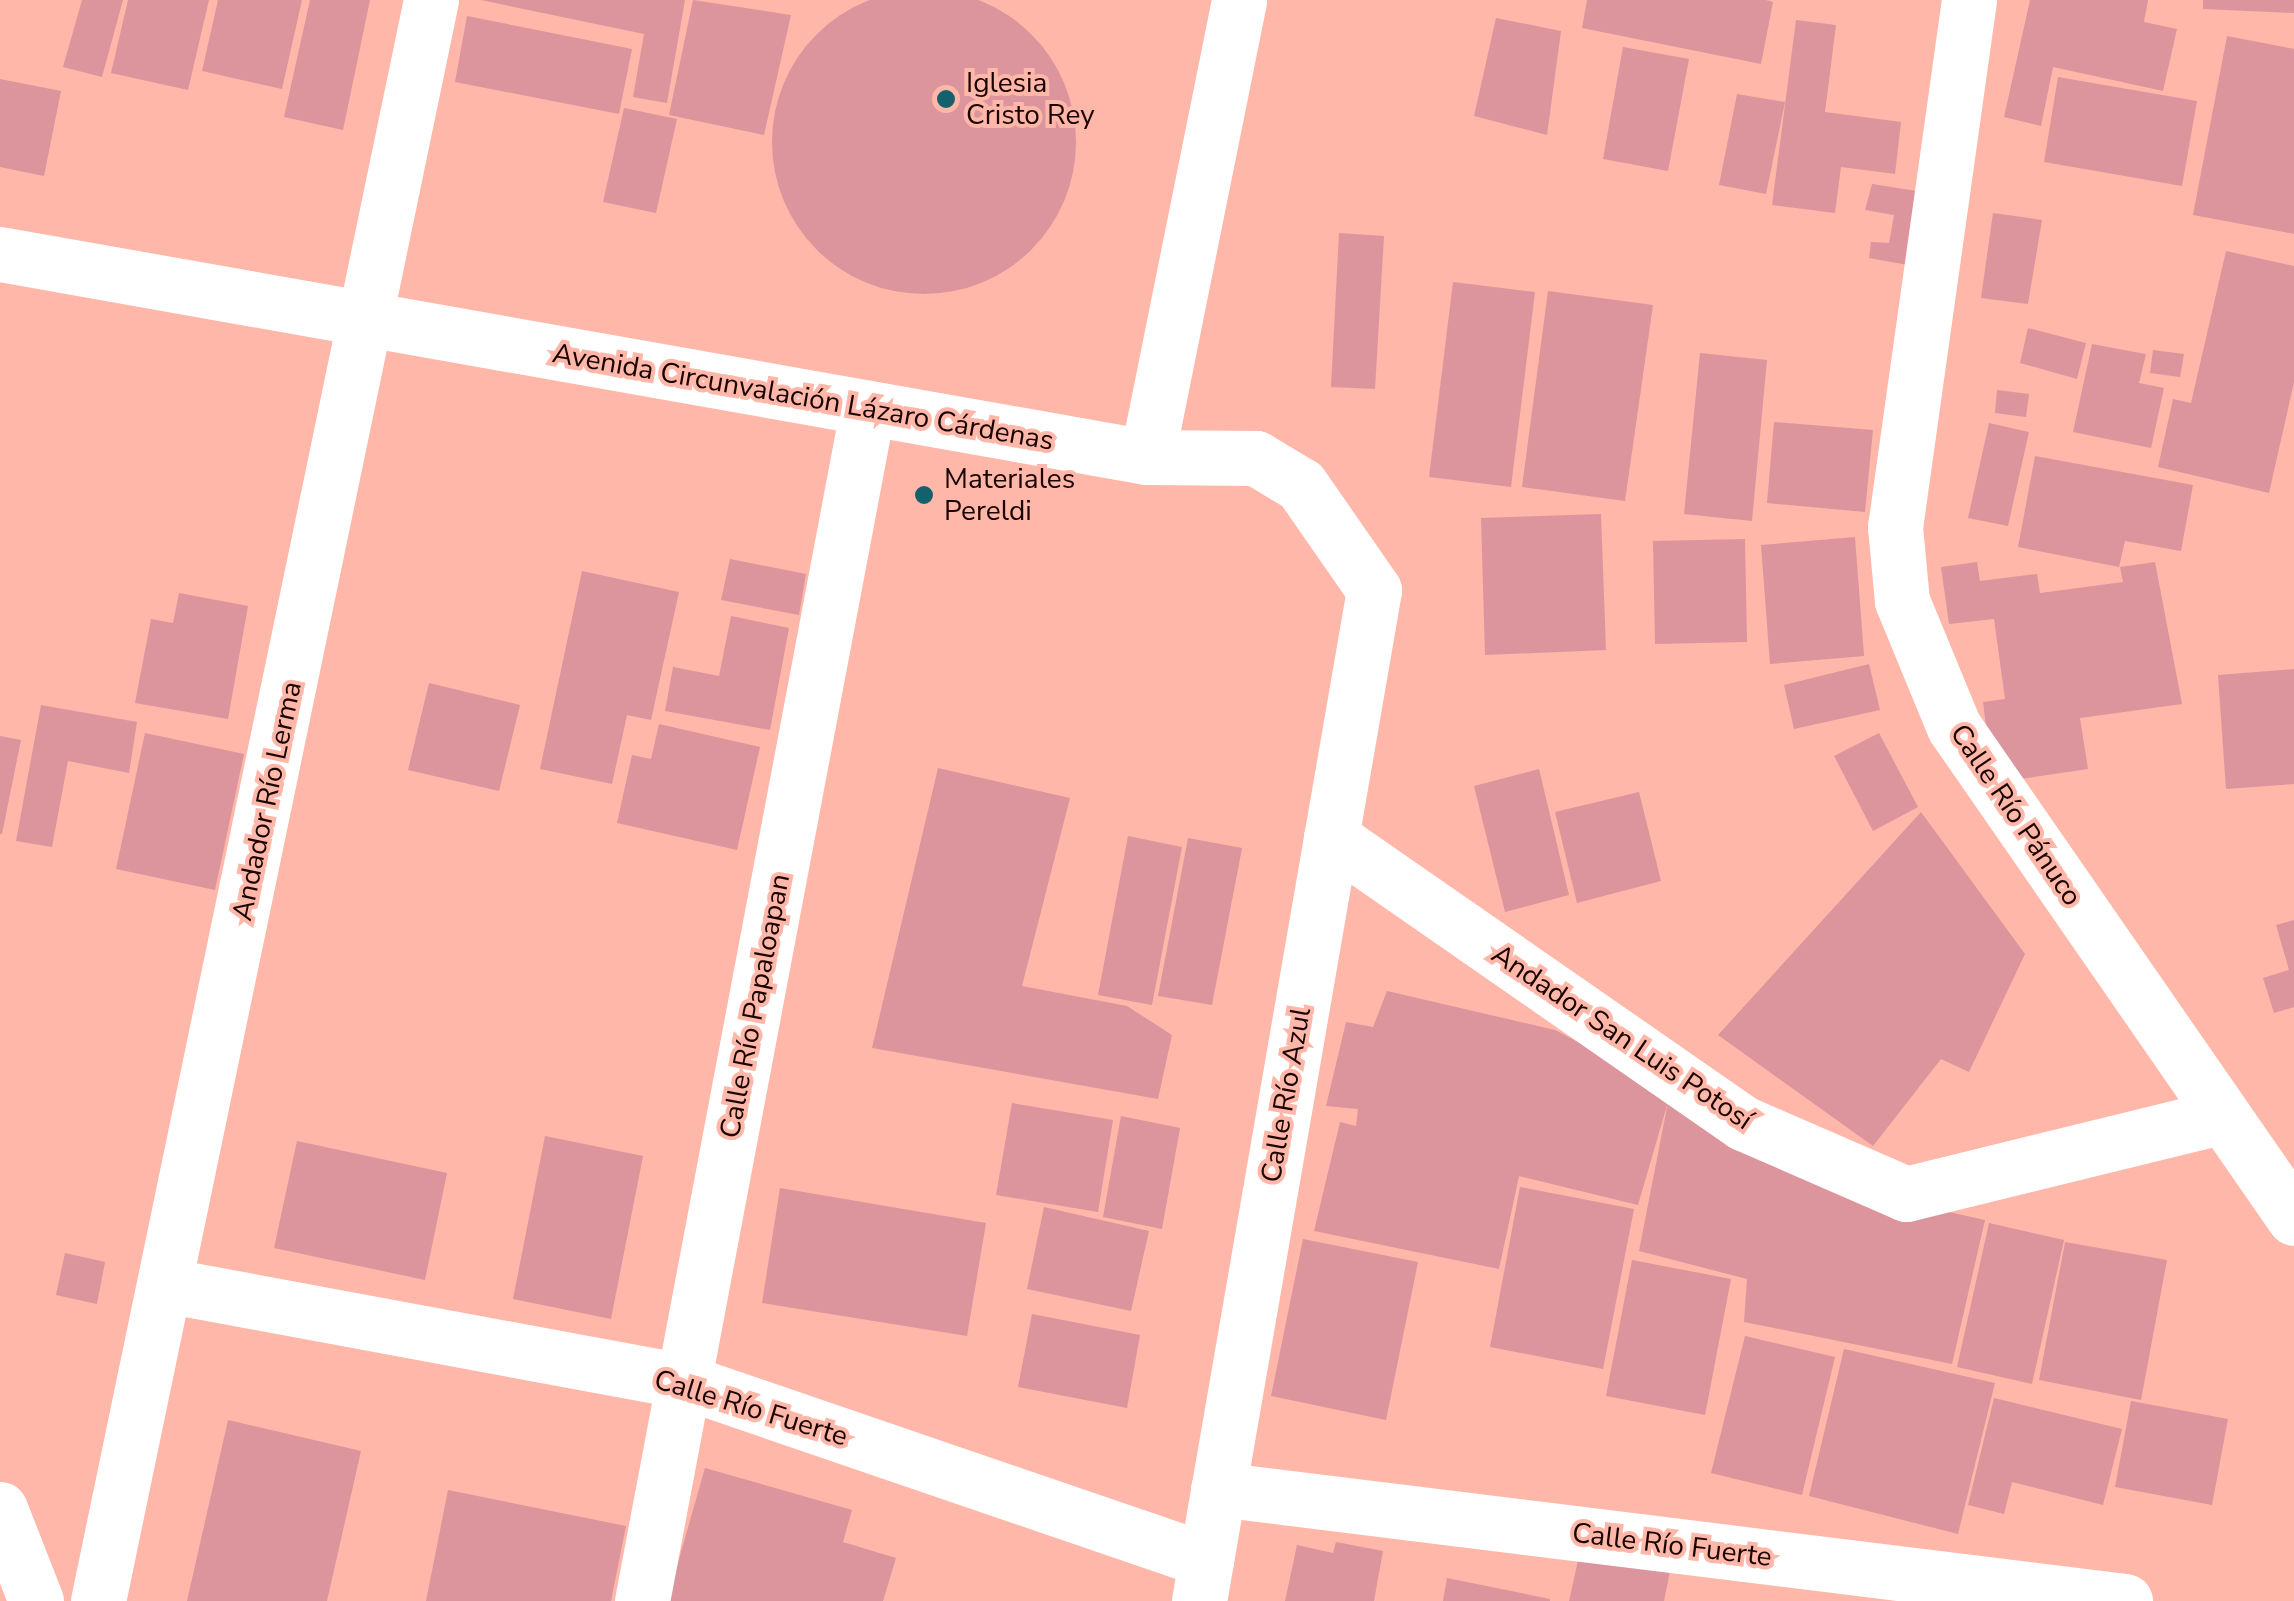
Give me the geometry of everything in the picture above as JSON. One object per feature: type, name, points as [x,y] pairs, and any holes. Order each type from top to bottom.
[{"type":"street","name":"Andador Río Lerma","points":[[98,1601],[369,319],[431,0]]},
{"type":"street","points":[[1147,458],[1240,0]]},
{"type":"street","name":"Calle Río Pánuco","points":[[1968,0],[1894,527],[1902,601],[1954,728],[2294,1218]]},
{"type":"street","name":"Avenida Circunvalación Lázaro Cárdenas","points":[[0,254],[1147,458],[1256,458],[1301,484],[1374,590]]},
{"type":"street","name":"Calle Río Papaloapan","points":[[642,1601],[867,411]]},
{"type":"street","name":"Calle Río Azul","points":[[1202,1580],[1374,590]]},
{"type":"street","name":"Andador San Luis Potosí","points":[[1331,837],[1743,1123],[1906,1194],[2224,1116]]},
{"type":"street","name":"Calle Río Fuerte","points":[[165,1284],[683,1381],[1202,1580]]},
{"type":"street","name":"Calle Río Fuerte","points":[[1218,1490],[2125,1601]]},
{"type":"street","points":[[0,1509],[36,1601]]},
{"type":"building","points":[[924,-10],[982,1],[1009,15],[1032,34],[1051,57],[1065,84],[1076,142],[1065,200],[1051,227],[1032,250],[1009,269],[982,283],[924,294],[866,283],[839,269],[816,250],[797,227],[783,200],[772,142],[783,84],[797,57],[816,34],[839,15],[866,1]]},
{"type":"building","points":[[82,0],[123,0],[102,77],[63,67]]},
{"type":"building","points":[[128,0],[209,0],[188,90],[111,73]]},
{"type":"building","points":[[218,0],[302,0],[282,89],[202,71]]},
{"type":"building","points":[[310,0],[370,0],[343,130],[284,117]]},
{"type":"building","points":[[481,0],[685,0],[667,103],[633,97],[644,34]]},
{"type":"building","points":[[693,0],[791,15],[764,135],[669,115]]},
{"type":"building","points":[[1587,0],[1773,2],[1761,64],[1582,28]]},
{"type":"building","points":[[2030,0],[2148,0],[2144,22],[2177,29],[2163,91],[2053,67],[2041,126],[2004,117]]},
{"type":"building","points":[[2203,0],[2294,0],[2294,13],[2203,9]]},
{"type":"building","points":[[467,16],[632,49],[619,114],[455,82]]},
{"type":"building","points":[[1496,18],[1561,31],[1547,135],[1474,116]]},
{"type":"building","points":[[1796,20],[1836,25],[1825,112],[1901,122],[1895,174],[1841,167],[1835,213],[1772,205]]},
{"type":"building","points":[[2227,36],[2294,49],[2294,234],[2193,215]]},
{"type":"building","points":[[1623,47],[1689,59],[1668,171],[1603,159]]},
{"type":"building","points":[[2058,77],[2197,101],[2182,186],[2044,162]]},
{"type":"building","points":[[0,79],[61,91],[44,176],[0,167]]},
{"type":"building","points":[[1737,94],[1785,102],[1766,194],[1719,185]]},
{"type":"building","points":[[624,108],[677,119],[656,213],[603,202]]},
{"type":"building","points":[[1872,184],[1917,191],[1908,265],[1869,258],[1871,242],[1889,243],[1894,215],[1865,210]]},
{"type":"building","points":[[1993,213],[2042,220],[2028,304],[1981,298]]},
{"type":"building","points":[[1339,233],[1384,236],[1375,389],[1331,387]]},
{"type":"building","points":[[2226,251],[2294,266],[2294,382],[2269,493],[2158,467],[2173,399],[2191,403]]},
{"type":"building","points":[[1453,282],[1535,292],[1511,487],[1429,477]]},
{"type":"building","points":[[1548,291],[1653,305],[1625,501],[1522,487]]},
{"type":"building","points":[[2028,328],[2086,343],[2077,379],[2020,363]]},
{"type":"building","points":[[2092,344],[2146,354],[2139,383],[2164,388],[2151,448],[2073,432]]},
{"type":"building","points":[[2153,350],[2184,354],[2180,377],[2150,373]]},
{"type":"building","points":[[1700,353],[1767,360],[1752,521],[1684,514]]},
{"type":"building","points":[[1997,390],[2029,394],[2026,417],[1995,413]]},
{"type":"building","points":[[1774,422],[1873,430],[1865,512],[1767,503]]},
{"type":"building","points":[[1989,423],[2029,432],[2008,526],[1968,518]]},
{"type":"building","points":[[2035,456],[2193,485],[2181,551],[2125,541],[2119,567],[2018,547]]},
{"type":"building","points":[[1601,514],[1606,650],[1485,655],[1481,518]]},
{"type":"building","points":[[1855,537],[1864,656],[1770,664],[1761,545]]},
{"type":"building","points":[[1745,539],[1747,642],[1655,644],[1653,541]]},
{"type":"building","points":[[730,559],[806,574],[799,615],[721,600]]},
{"type":"building","points":[[1977,562],[1980,581],[2037,574],[2040,593],[2123,582],[2120,567],[2155,562],[2182,704],[2080,718],[2088,769],[1993,783],[1983,702],[2005,699],[1994,619],[1949,624],[1941,567]]},
{"type":"building","points":[[582,571],[679,592],[651,720],[627,715],[612,784],[540,769]]},
{"type":"building","points":[[179,593],[248,606],[228,719],[135,703],[151,619],[173,623]]},
{"type":"building","points":[[731,616],[789,628],[770,730],[665,711],[673,667],[719,676]]},
{"type":"building","points":[[1869,664],[1880,710],[1794,729],[1784,685]]},
{"type":"building","points":[[2294,669],[2294,784],[2226,789],[2218,675]]},
{"type":"building","points":[[429,683],[520,705],[499,791],[408,770]]},
{"type":"building","points":[[41,705],[137,722],[129,773],[68,761],[52,847],[16,841]]},
{"type":"building","points":[[659,724],[760,747],[737,850],[617,823],[632,755],[651,759]]},
{"type":"building","points":[[145,733],[244,754],[215,890],[116,869]]},
{"type":"building","points":[[1879,733],[1918,807],[1873,831],[1834,756]]},
{"type":"building","points":[[0,736],[21,740],[2,834],[0,834]]},
{"type":"building","points":[[938,768],[1070,798],[1022,986],[1127,1006],[1172,1035],[1158,1099],[872,1048]]},
{"type":"building","points":[[1539,769],[1569,895],[1505,912],[1474,786]]},
{"type":"building","points":[[1639,792],[1661,881],[1577,903],[1555,812]]},
{"type":"building","points":[[1921,812],[2025,954],[1969,1072],[1941,1059],[1873,1146],[1718,1035]]},
{"type":"building","points":[[1128,836],[1182,847],[1152,1005],[1098,995]]},
{"type":"building","points":[[1188,838],[1242,848],[1212,1005],[1158,996]]},
{"type":"building","points":[[2294,920],[2294,1007],[2274,1013],[2263,978],[2289,970],[2276,925]]},
{"type":"building","points":[[1387,991],[1555,1030],[1876,1196],[1985,1220],[1952,1364],[1744,1322],[1747,1279],[1639,1251],[1668,1102],[1638,1205],[1519,1176],[1499,1269],[1314,1231],[1340,1122],[1356,1126],[1358,1109],[1326,1106],[1346,1022],[1373,1027]]},
{"type":"building","points":[[1012,1103],[1113,1120],[1098,1212],[996,1195]]},
{"type":"building","points":[[1121,1116],[1180,1128],[1162,1229],[1103,1217]]},
{"type":"building","points":[[545,1136],[643,1156],[611,1319],[513,1299]]},
{"type":"building","points":[[297,1141],[447,1173],[425,1280],[274,1248]]},
{"type":"building","points":[[1520,1187],[1634,1209],[1603,1369],[1490,1347]]},
{"type":"building","points":[[780,1188],[986,1223],[967,1336],[762,1303]]},
{"type":"building","points":[[1044,1207],[1149,1231],[1131,1311],[1027,1289]]},
{"type":"building","points":[[1989,1223],[2064,1240],[2032,1384],[1957,1367]]},
{"type":"building","points":[[1303,1239],[1418,1262],[1386,1420],[1271,1396]]},
{"type":"building","points":[[2065,1242],[2167,1260],[2141,1400],[2039,1380]]},
{"type":"building","points":[[65,1253],[105,1262],[97,1304],[56,1295]]},
{"type":"building","points":[[1632,1260],[1731,1279],[1705,1415],[1606,1396]]},
{"type":"building","points":[[1032,1314],[1140,1335],[1127,1408],[1018,1387]]},
{"type":"building","points":[[1745,1336],[1835,1357],[1802,1495],[1711,1473]]},
{"type":"building","points":[[1844,1349],[1995,1383],[1958,1534],[1809,1496]]},
{"type":"building","points":[[1994,1398],[2122,1429],[2103,1505],[2012,1482],[2004,1514],[1968,1505]]},
{"type":"building","points":[[2131,1401],[2228,1419],[2212,1505],[2115,1487]]},
{"type":"building","points":[[228,1420],[361,1451],[327,1601],[187,1601]]},
{"type":"building","points":[[705,1468],[852,1510],[843,1542],[896,1558],[883,1601],[667,1601]]},
{"type":"building","points":[[448,1490],[626,1526],[611,1601],[426,1601]]},
{"type":"building","points":[[1336,1542],[1383,1551],[1374,1601],[1285,1601],[1297,1545],[1333,1553]]},
{"type":"building","points":[[1581,1547],[1671,1566],[1664,1601],[1569,1601]]},
{"type":"building","points":[[1447,1578],[1550,1599],[1550,1601],[1443,1601]]},
{"type":"place","name":"Iglesia Cristo Rey","points":[[946,99]]},
{"type":"place","name":"Materiales Pereldi","points":[[924,495]]}]
